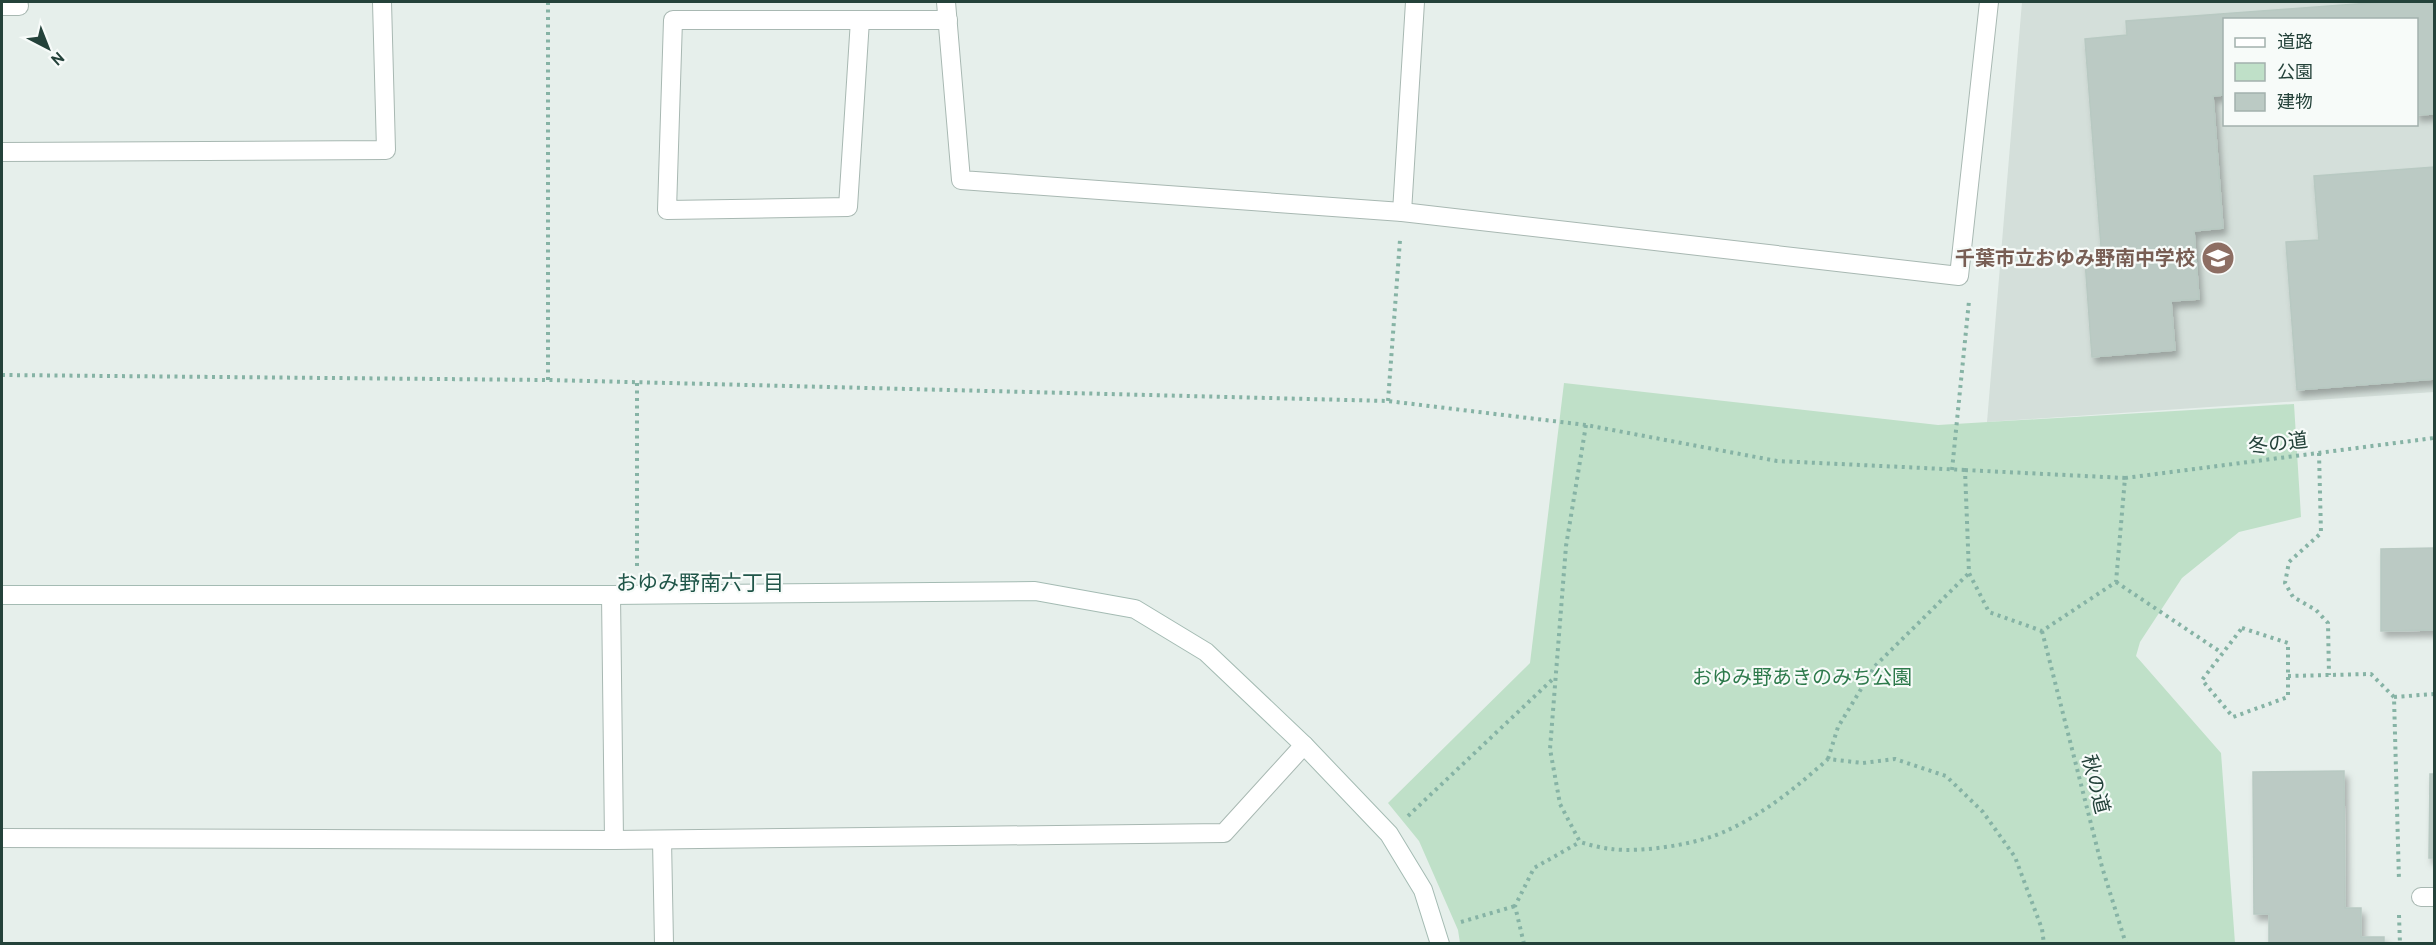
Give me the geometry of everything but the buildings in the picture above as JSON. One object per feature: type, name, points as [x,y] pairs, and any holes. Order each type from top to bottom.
[{"type":"street","points":[[2,152],[386,150],[382,2]]},
{"type":"street","points":[[1402,212],[1415,2]]},
{"type":"street","points":[[860,20],[848,207],[667,210],[673,20],[860,20],[947,11],[961,180],[1402,212],[1959,276],[1989,2]]},
{"type":"street","points":[[2,595],[611,595],[1035,591],[1134,609],[1206,652],[1304,745],[1389,834],[1423,890],[1439,936]]},
{"type":"street","points":[[611,595],[614,840]]},
{"type":"street","points":[[2,838],[662,840],[1224,834],[1304,745]]},
{"type":"street","points":[[662,840],[664,944]]},
{"type":"path","points":[[548,2],[548,380]]},
{"type":"path","points":[[1388,401],[1402,212]]},
{"type":"path","points":[[1952,470],[1971,286],[1959,276]]},
{"type":"path","name":"冬の道","points":[[2,375],[548,380],[1388,401],[1586,425],[1777,461],[2125,478],[2434,438]]},
{"type":"path","points":[[1580,842],[1560,804],[1550,749],[1566,546],[1586,425]]},
{"type":"path","points":[[2319,453],[2321,533],[2289,562],[2286,583],[2293,597],[2316,610],[2328,623],[2329,675]]},
{"type":"path","points":[[1965,471],[1969,573],[1989,612],[2042,631],[2116,582]]},
{"type":"path","points":[[2116,582],[2125,478]]},
{"type":"path","points":[[1524,944],[1515,906],[1534,868],[1580,842],[1612,849],[1668,847],[1726,831],[1767,807],[1806,779],[1828,759],[1838,727],[1875,666],[1969,573]]},
{"type":"path","points":[[2116,582],[2222,653]]},
{"type":"path","points":[[2241,628],[2288,643],[2288,676],[2288,697],[2233,717],[2202,680],[2241,628]]},
{"type":"path","name":"秋の道","points":[[2042,631],[2102,867],[2126,944]]},
{"type":"path","points":[[2288,676],[2371,674],[2394,697],[2399,885]]},
{"type":"path","points":[[1389,834],[1556,676]]},
{"type":"path","points":[[2394,697],[2434,694]]},
{"type":"path","points":[[1828,759],[1863,763],[1895,759],[1946,776],[1983,812],[2015,857],[2042,929],[2044,944]]},
{"type":"path","points":[[1439,936],[1515,906]]},
{"type":"path","points":[[2399,908],[2400,944]]},
{"type":"shaded area","name":"千葉市立おゆみ野南中学校","points":[[2022,2],[2434,2],[2434,392],[1987,422]]},
{"type":"green space","name":"おゆみ野あきのみち公園","points":[[1564,383],[1938,425],[2294,404],[2301,517],[2239,532],[2182,578],[2140,642],[2136,656],[2221,753],[2235,943],[1460,943],[1458,930],[1419,841],[1388,803],[1530,663]]},
{"type":"place","name":"千葉市立おゆみ野南中学校","points":[[2218,258]]},
{"type":"district","name":"おゆみ野南六丁目","points":[[700,583]]}]
